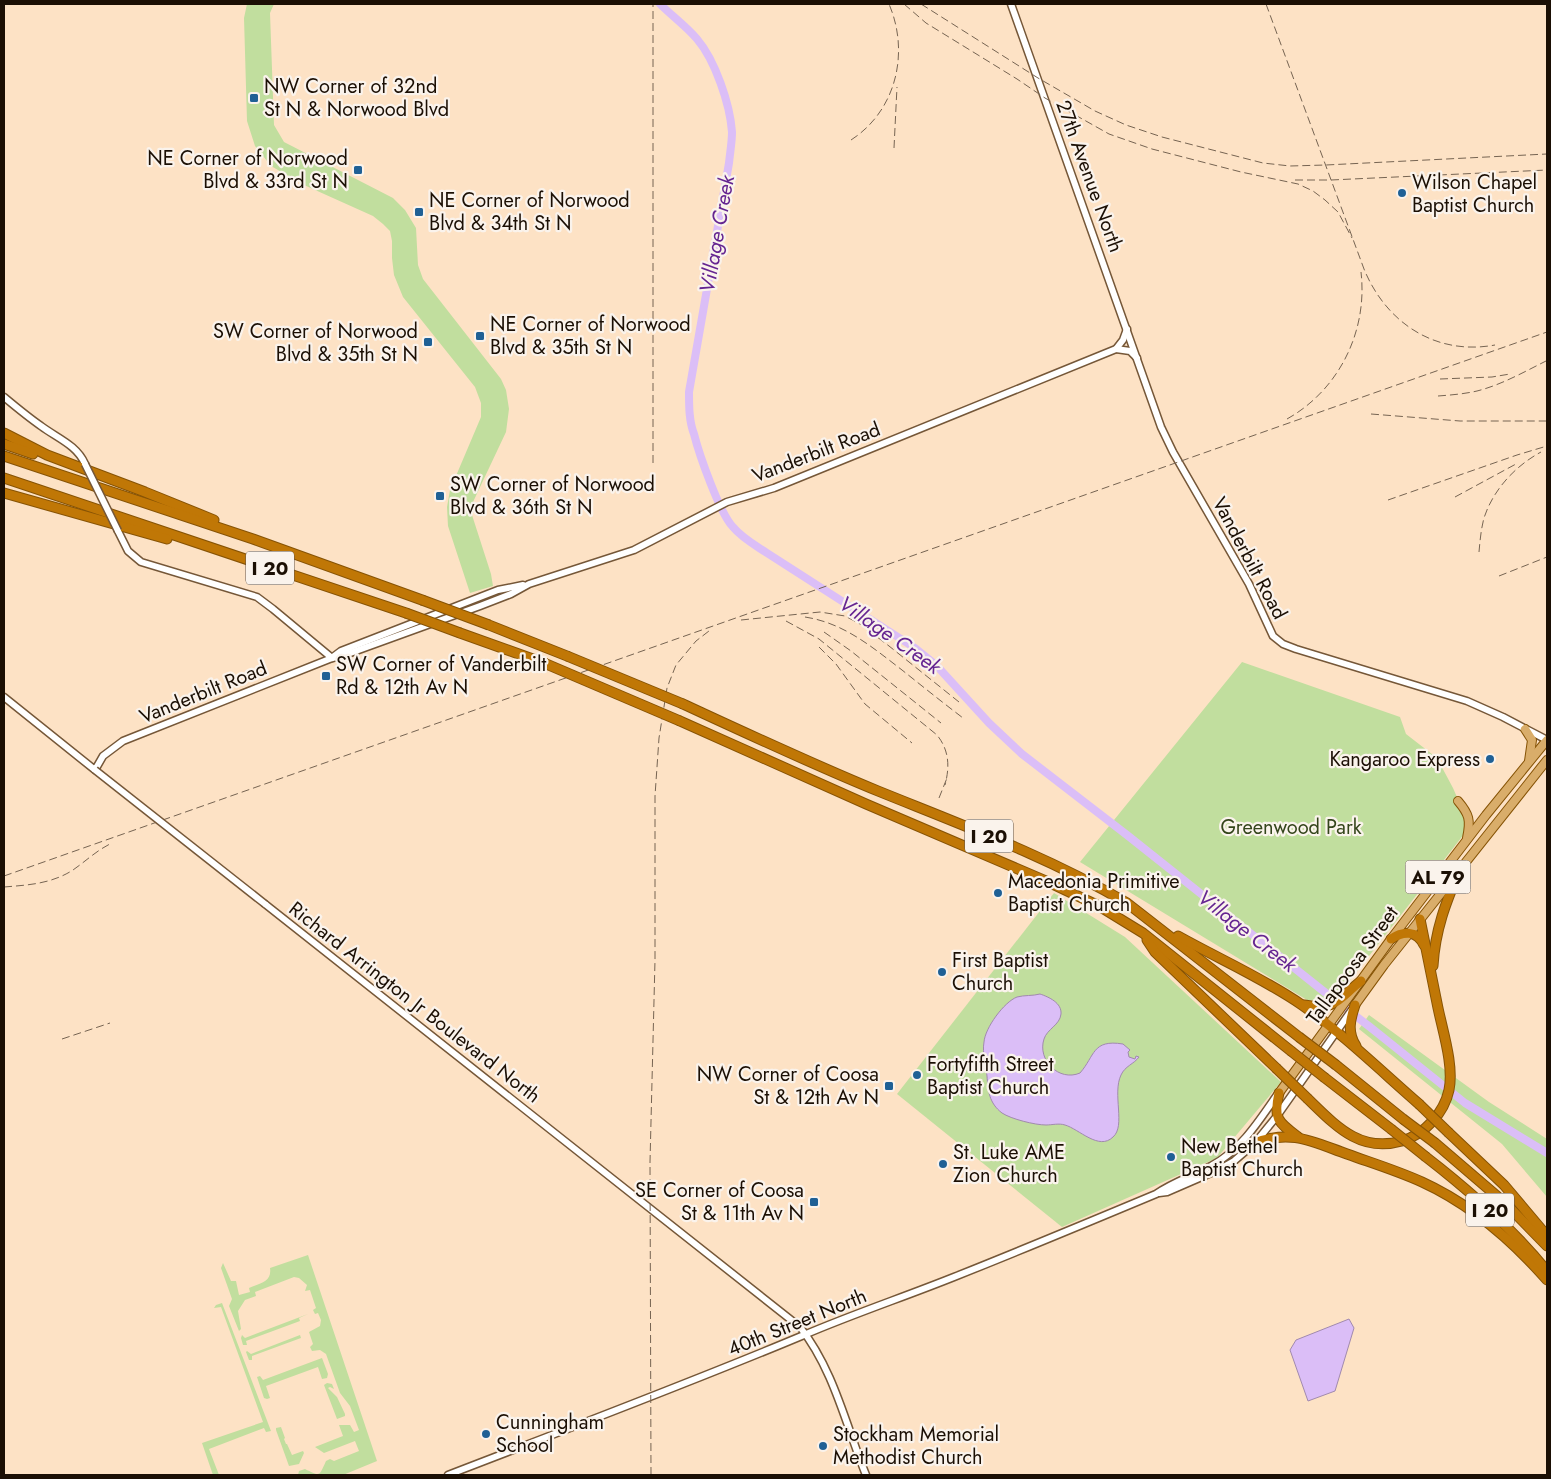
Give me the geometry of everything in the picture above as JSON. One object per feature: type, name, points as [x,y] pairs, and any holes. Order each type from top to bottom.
[{"type":"highway","points":[[4,433],[47,455],[137,489],[222,524],[253,539]]},
{"type":"highway","points":[[4,444],[137,489]]},
{"type":"highway","name":"I 20","points":[[4,456],[253,539],[490,625],[683,704],[876,790],[1012,846],[1100,887],[1128,903],[1435,1143],[1499,1198],[1547,1246]]},
{"type":"highway","name":"I 20","points":[[4,478],[406,612],[544,663],[1100,906],[1143,933],[1426,1157],[1486,1206],[1531,1251],[1547,1271]]},
{"type":"highway","points":[[4,493],[240,558]]},
{"type":"highway","points":[[1432,982],[1434,950],[1441,915],[1460,869]]},
{"type":"highway","points":[[1142,914],[1301,1004],[1328,1025],[1418,1104],[1504,1185],[1547,1236]]},
{"type":"highway","points":[[1143,933],[1156,952],[1336,1127],[1357,1140],[1375,1144],[1396,1143],[1413,1138],[1442,1110],[1450,1080],[1449,1063],[1420,919]]},
{"type":"highway","points":[[1391,939],[1398,934],[1418,936],[1426,950]]},
{"type":"highway","points":[[1301,1004],[1317,1007],[1329,1006],[1345,997],[1361,981]]},
{"type":"highway","points":[[1356,1005],[1349,1018],[1352,1039],[1372,1063]]},
{"type":"highway","points":[[1279,1093],[1275,1108],[1283,1126],[1299,1137],[1400,1173],[1449,1196],[1476,1213],[1526,1256],[1547,1280]]},
{"type":"highway","points":[[1255,1143],[1275,1136],[1299,1137]]},
{"type":"main road","points":[[1525,729],[1532,740],[1529,763]]},
{"type":"main road","name":"Tallapoosa Street","points":[[1361,981],[1467,840],[1547,740]]},
{"type":"main road","name":"Tallapoosa Street","points":[[1356,1005],[1408,934],[1544,767],[1547,760]]},
{"type":"main road","points":[[1458,801],[1467,812],[1469,820],[1467,840]]},
{"type":"main road","name":"Tallapoosa Street","points":[[1279,1093],[1338,1012],[1345,997]]},
{"type":"street","name":"27th Avenue North","points":[[1011,4],[1138,358]]},
{"type":"street","points":[[1127,329],[1123,340],[1116,349],[1130,351],[1138,358]]},
{"type":"street","name":"Vanderbilt Road","points":[[95,770],[103,756],[123,742],[332,658],[480,606],[510,594],[528,584],[634,550],[727,502],[773,488],[1116,349]]},
{"type":"street","name":"Vanderbilt Road","points":[[1138,358],[1162,427],[1173,452],[1249,584],[1273,636],[1284,644],[1296,649],[1466,701],[1491,711],[1547,740]]},
{"type":"street","points":[[4,397],[78,452],[128,551],[141,562],[257,597],[273,608],[332,658]]},
{"type":"street","name":"Richard Arrington Jr Boulevard North","points":[[4,697],[800,1327],[819,1355],[850,1426],[866,1475]]},
{"type":"street","name":"Tallapoosa Street","points":[[1156,1194],[1167,1192],[1220,1169],[1255,1143],[1277,1116],[1336,1032],[1349,1018]]},
{"type":"street","points":[[1156,1194],[1229,1154],[1279,1093]]},
{"type":"street","name":"40th Street North","points":[[448,1475],[956,1277],[1156,1194]]},
{"type":"green space","points":[[247,4],[274,4],[270,13],[274,125],[284,142],[393,198],[405,210],[416,228],[418,265],[423,279],[501,379],[506,390],[509,409],[506,432],[473,502],[472,515],[493,586],[470,593],[448,526],[447,507],[450,490],[481,417],[481,403],[475,387],[403,297],[394,275],[390,231],[373,216],[304,185],[271,166],[255,146],[247,121],[244,18]]},
{"type":"green space","name":"Greenwood Park","points":[[1242,662],[1400,717],[1406,734],[1437,758],[1453,788],[1468,829],[1341,992],[1325,1001],[1307,1000],[1080,862]]},
{"type":"green space","points":[[1054,893],[1125,937],[1281,1082],[1217,1158],[1062,1227],[897,1094]]},
{"type":"green space","points":[[1369,1015],[1489,1102],[1547,1139],[1547,1197],[1502,1144],[1359,1029]]},
{"type":"green space","points":[[308,1255],[377,1461],[343,1475],[298,1475],[299,1471],[305,1469],[319,1474],[326,1461],[330,1459],[334,1461],[359,1451],[355,1441],[324,1453],[315,1447],[343,1436],[339,1425],[350,1425],[354,1432],[359,1430],[350,1406],[340,1393],[326,1354],[320,1350],[312,1351],[310,1347],[313,1344],[309,1332],[320,1326],[321,1320],[318,1313],[315,1314],[313,1310],[316,1308],[310,1290],[305,1291],[307,1285],[299,1278],[294,1277],[255,1292],[256,1296],[245,1300],[238,1311],[241,1329],[239,1331],[229,1306],[232,1299],[221,1268],[223,1263],[231,1281],[236,1281],[239,1295],[250,1292],[249,1288],[267,1279],[270,1268]]},
{"type":"green space","points":[[222,1303],[271,1431],[266,1432],[264,1428],[209,1449],[219,1475],[213,1475],[202,1443],[263,1422],[221,1307],[214,1308]]},
{"type":"green space","points":[[308,1314],[299,1318],[300,1321],[246,1341],[247,1345],[243,1345],[242,1335],[245,1338]]},
{"type":"green space","points":[[300,1335],[301,1338],[252,1356],[252,1360],[249,1360],[247,1351],[251,1354]]},
{"type":"green space","points":[[322,1358],[328,1374],[327,1378],[322,1379],[318,1367],[266,1386],[270,1398],[264,1398],[257,1377],[260,1376],[263,1380]]},
{"type":"green space","points":[[327,1383],[332,1384],[334,1389],[328,1388],[337,1397],[345,1416],[337,1419],[324,1385]]},
{"type":"green space","points":[[281,1427],[284,1439],[292,1455],[303,1451],[304,1453],[299,1464],[289,1466],[276,1430],[276,1428]]},
{"type":"shaded area","points":[[1040,994],[1054,1001],[1061,1010],[1060,1018],[1044,1039],[1043,1047],[1047,1061],[1058,1072],[1072,1075],[1080,1073],[1096,1050],[1105,1044],[1123,1044],[1130,1050],[1128,1052],[1129,1057],[1135,1059],[1136,1056],[1139,1057],[1121,1075],[1118,1091],[1119,1118],[1117,1132],[1107,1141],[1102,1142],[1089,1138],[1063,1124],[1041,1125],[1017,1119],[1002,1113],[992,1101],[988,1087],[983,1050],[985,1036],[991,1023],[1006,1004],[1020,996]]},
{"type":"shaded area","points":[[1349,1319],[1354,1328],[1335,1391],[1308,1401],[1290,1350],[1296,1340]]},
{"type":"waterway","name":"Village Creek","points":[[660,4],[704,48],[725,96],[731,121],[732,136],[729,163],[689,397],[691,424],[700,455],[716,497],[733,527],[740,535],[753,544],[915,648],[936,665],[989,723],[1022,754],[1465,1103],[1547,1153]]},
{"type":"railway","points":[[653,4],[653,463]]},
{"type":"railway","points":[[851,140],[866,128],[879,113],[895,80],[898,42],[889,4]]},
{"type":"railway","points":[[904,4],[926,23],[1045,98],[1109,134],[1152,149],[1241,172],[1298,184],[1313,191],[1338,212],[1352,238]]},
{"type":"railway","points":[[921,4],[1038,78],[1095,111],[1126,125],[1162,137],[1263,163],[1290,166],[1326,165],[1547,154]]},
{"type":"railway","points":[[1266,4],[1364,269],[1385,305],[1400,320],[1433,340],[1473,347],[1495,345]]},
{"type":"railway","points":[[894,148],[897,87]]},
{"type":"railway","points":[[1295,180],[1547,170]]},
{"type":"railway","points":[[1287,419],[1305,407],[1321,392],[1335,375],[1346,357],[1360,316],[1361,272]]},
{"type":"railway","points":[[4,876],[1547,332]]},
{"type":"railway","points":[[1438,396],[1477,391],[1512,378],[1546,361]]},
{"type":"railway","points":[[1440,379],[1492,377],[1510,374]]},
{"type":"railway","points":[[1371,414],[1460,421],[1547,421]]},
{"type":"railway","points":[[1388,500],[1547,446]]},
{"type":"railway","points":[[1479,552],[1484,518],[1493,498],[1506,480],[1522,464],[1541,452]]},
{"type":"railway","points":[[1455,497],[1516,464]]},
{"type":"railway","points":[[1499,576],[1547,557]]},
{"type":"railway","points":[[741,620],[820,612],[845,616],[860,624],[959,702]]},
{"type":"railway","points":[[805,617],[819,620],[857,637],[963,718]]},
{"type":"railway","points":[[786,621],[819,639],[937,735],[944,746],[947,758],[948,771],[945,785]]},
{"type":"railway","points":[[651,1475],[650,1162],[655,960],[655,796],[659,738],[667,688],[676,665],[696,641],[709,631]]},
{"type":"railway","points":[[824,632],[851,651],[941,723]]},
{"type":"railway","points":[[819,647],[836,664],[865,704],[912,743]]},
{"type":"railway","points":[[939,798],[947,778]]},
{"type":"railway","points":[[4,887],[39,883],[65,875],[96,852],[112,843]]},
{"type":"railway","points":[[62,1039],[110,1023]]},
{"type":"place","name":"NW Corner of 32nd St N & Norwood Blvd","points":[[254,98]]},
{"type":"place","name":"NE Corner of Norwood Blvd & 33rd St N","points":[[358,170]]},
{"type":"place","name":"Wilson Chapel Baptist Church","points":[[1402,193]]},
{"type":"place","name":"NE Corner of Norwood Blvd & 34th St N","points":[[419,212]]},
{"type":"place","name":"NE Corner of Norwood Blvd & 35th St N","points":[[480,336]]},
{"type":"place","name":"SW Corner of Norwood Blvd & 35th St N","points":[[428,342]]},
{"type":"place","name":"SW Corner of Norwood Blvd & 36th St N","points":[[440,496]]},
{"type":"place","name":"SW Corner of Vanderbilt Rd & 12th Av N","points":[[326,676]]},
{"type":"place","name":"Kangaroo Express","points":[[1490,759]]},
{"type":"place","name":"Macedonia Primitive Baptist Church","points":[[998,893]]},
{"type":"place","name":"First Baptist Church","points":[[942,972]]},
{"type":"place","name":"Fortyfifth Street Baptist Church","points":[[917,1075]]},
{"type":"place","name":"NW Corner of Coosa St & 12th Av N","points":[[889,1086]]},
{"type":"place","name":"New Bethel Baptist Church","points":[[1171,1157]]},
{"type":"place","name":"St. Luke AME Zion Church","points":[[943,1164]]},
{"type":"place","name":"SE Corner of Coosa St & 11th Av N","points":[[814,1202]]},
{"type":"place","name":"Cunningham School","points":[[486,1434]]},
{"type":"place","name":"Stockham Memorial Methodist Church","points":[[823,1446]]}]
